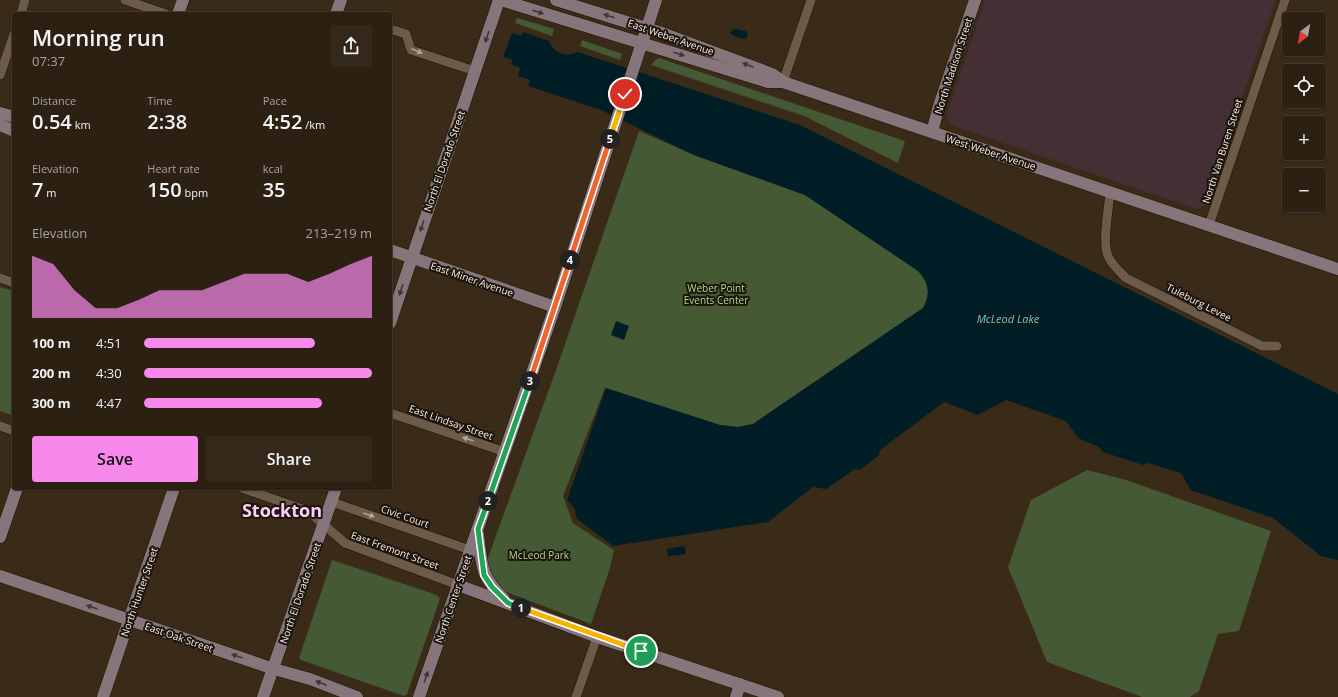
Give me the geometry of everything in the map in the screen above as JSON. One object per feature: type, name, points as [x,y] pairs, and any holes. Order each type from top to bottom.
[{"type":"street","points":[[22,12],[25,0]]},
{"type":"street","points":[[125,0],[160,12]]},
{"type":"street","points":[[179,12],[183,0]]},
{"type":"street","name":"East Weber Avenue","points":[[500,0],[642,44]]},
{"type":"street","name":"North El Dorado Street","points":[[392,317],[500,0]]},
{"type":"street","name":"East Weber Avenue","points":[[556,0],[647,28],[772,74],[784,82]]},
{"type":"street","name":"North Center Street","points":[[419,697],[555,307],[656,0]]},
{"type":"street","points":[[784,82],[811,0]]},
{"type":"street","name":"North Madison Street","points":[[932,132],[939,106],[975,0]]},
{"type":"street","name":"North Van Buren Street","points":[[1209,225],[1285,0]]},
{"type":"street","points":[[392,30],[406,34],[411,50],[475,71]]},
{"type":"street","points":[[0,75],[12,40]]},
{"type":"street","name":"West Weber Avenue","points":[[642,44],[660,47],[768,82],[784,82],[1338,269]]},
{"type":"street","points":[[0,113],[12,116]]},
{"type":"street","points":[[0,125],[12,129]]},
{"type":"street","name":"Tuleburg Levee","points":[[1110,191],[1106,244],[1108,256],[1115,268],[1126,278],[1262,346],[1277,346]]},
{"type":"street","name":"East Miner Avenue","points":[[392,251],[555,307]]},
{"type":"street","points":[[0,278],[12,282]]},
{"type":"street","name":"East Lindsay Street","points":[[392,413],[505,452]]},
{"type":"street","points":[[0,426],[12,430]]},
{"type":"street","points":[[0,537],[16,490]]},
{"type":"street","name":"North Hunter Street","points":[[103,697],[173,490]]},
{"type":"street","name":"East Fremont Street","points":[[248,490],[308,510],[345,544],[458,585]]},
{"type":"street","name":"North El Dorado Street","points":[[263,697],[335,490]]},
{"type":"street","name":"Civic Court","points":[[332,502],[470,550]]},
{"type":"street","points":[[478,529],[484,575],[492,587],[508,603]]},
{"type":"street","name":"East Oak Street","points":[[0,576],[274,669],[310,679],[357,697]]},
{"type":"street","points":[[458,585],[598,637],[778,697]]},
{"type":"street","points":[[576,697],[598,637]]},
{"type":"street","points":[[736,697],[740,684]]},
{"type":"shaded area","points":[[985,0],[1276,0],[1205,205],[1197,209],[950,125],[946,117]]},
{"type":"green space","points":[[517,18],[554,29],[552,36],[515,23]]},
{"type":"green space","points":[[582,40],[622,54],[620,60],[580,46]]},
{"type":"green space","points":[[659,58],[905,141],[898,163],[804,116],[651,65]]},
{"type":"green space","name":"Weber Point Events Center","points":[[639,131],[694,155],[805,195],[919,271],[927,284],[928,293],[926,303],[923,308],[753,424],[738,427],[720,425],[605,388],[563,496],[573,523],[614,550],[610,568],[591,624],[506,592],[492,579],[485,566],[556,370]]},
{"type":"green space","points":[[0,287],[12,290],[12,415],[0,411]]},
{"type":"green space","points":[[1087,470],[1126,480],[1271,531],[1239,631],[1218,634],[1199,691],[1190,697],[1142,697],[1047,662],[1008,567],[1031,500]]},
{"type":"green space","points":[[332,560],[437,595],[440,599],[407,694],[404,696],[301,660],[299,658]]},
{"type":"water","points":[[736,29],[746,31],[748,33],[746,39],[736,37],[730,33],[732,30]]},
{"type":"water","name":"McLeod Lake","points":[[523,32],[549,41],[557,52],[569,54],[578,52],[800,125],[1338,394],[1338,560],[1321,556],[1273,518],[1191,490],[1181,473],[1148,463],[1143,465],[1103,452],[1099,447],[1078,438],[1066,421],[1006,400],[978,415],[944,402],[880,450],[879,455],[860,470],[855,469],[826,489],[813,487],[768,522],[613,546],[576,518],[575,509],[567,500],[606,388],[720,425],[738,427],[753,424],[923,308],[926,303],[928,289],[925,280],[918,271],[805,195],[694,155],[601,110],[528,86],[530,80],[518,76],[520,68],[511,64],[513,60],[503,57],[512,33],[521,36]]},
{"type":"water","points":[[616,321],[629,326],[624,340],[611,335]]},
{"type":"water","points":[[685,546],[686,554],[668,556],[667,549]]},
{"type":"district","name":"Stockton","points":[[282,511]]},
{"type":"route","points":[[625,94],[600,166],[555,307],[478,529],[484,575],[492,587],[508,603],[598,637],[641,651]]},
{"type":"park label","name":"McLeod Park","points":[[539,555]]}]
